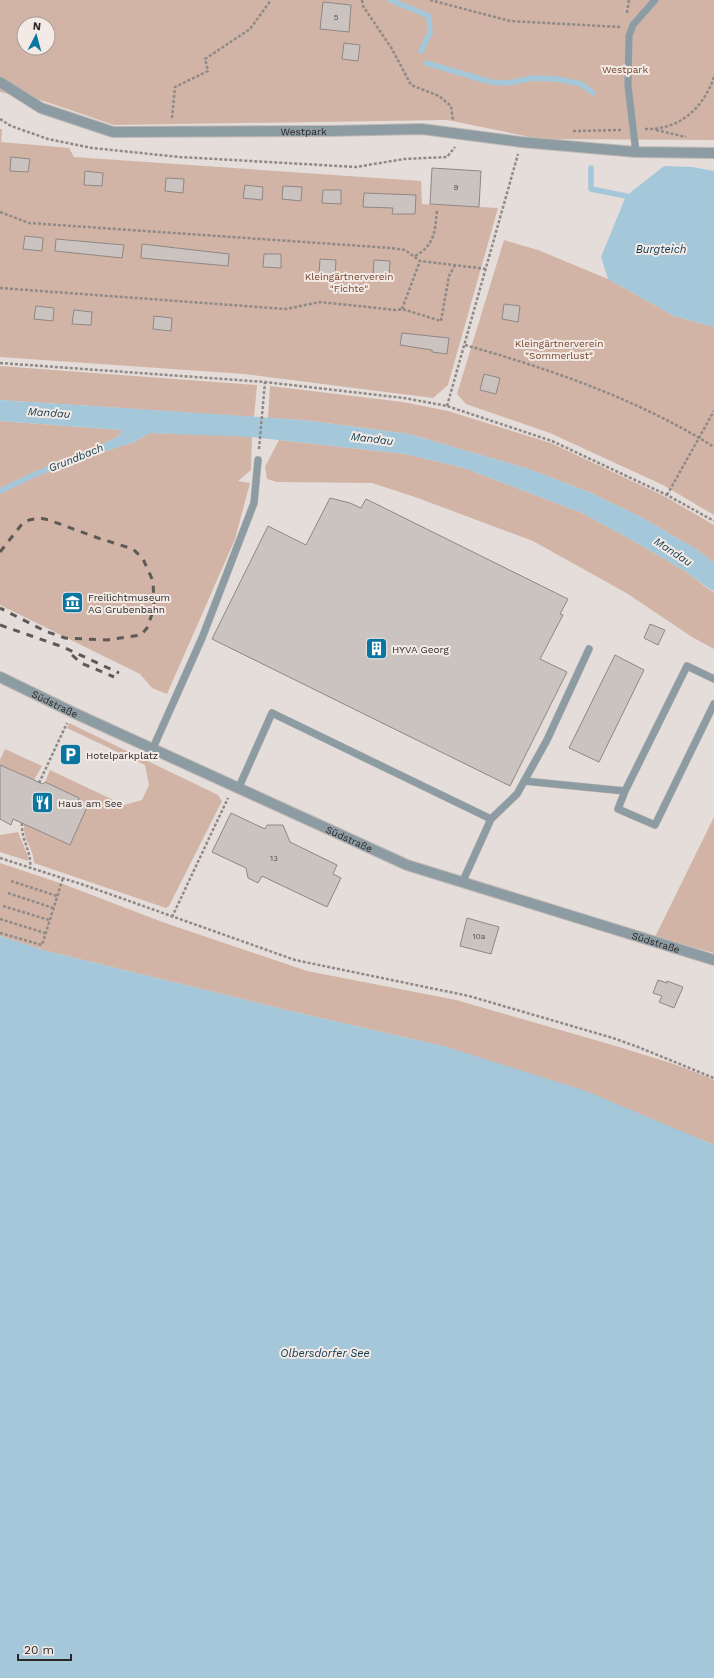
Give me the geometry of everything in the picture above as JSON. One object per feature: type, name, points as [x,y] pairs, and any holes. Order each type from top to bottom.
[{"type":"street","name":"Westpark","points":[[0,82],[41,108],[112,132],[422,129],[455,132],[465,135],[521,142],[636,152],[714,153]]},
{"type":"street","name":"Südstraße","points":[[0,677],[72,712],[407,865],[714,960]]},
{"type":"lane","points":[[636,152],[628,86],[629,36],[633,25],[655,0]]},
{"type":"lane","points":[[153,748],[202,638],[254,503],[258,460]]},
{"type":"lane","points":[[462,883],[491,819],[517,794],[547,740],[589,649]]},
{"type":"lane","points":[[714,679],[687,666],[625,791],[618,809],[655,825],[714,704]]},
{"type":"lane","points":[[236,786],[272,713],[491,819]]},
{"type":"lane","points":[[524,781],[625,791]]},
{"type":"path","points":[[170,132],[176,87],[208,72],[205,59],[250,29],[271,0]]},
{"type":"path","points":[[362,0],[363,6],[392,49],[411,85],[439,96],[450,106],[455,132]]},
{"type":"path","points":[[430,0],[510,21],[625,27]]},
{"type":"path","points":[[0,119],[11,126],[48,139],[92,148],[180,157],[356,167],[404,159],[447,157],[465,135]]},
{"type":"path","points":[[656,130],[690,138]]},
{"type":"path","points":[[447,406],[487,269],[521,142]]},
{"type":"path","points":[[415,256],[423,252],[431,242],[435,229],[437,210]]},
{"type":"path","points":[[0,212],[29,223],[391,248],[405,250],[420,261],[487,269]]},
{"type":"path","points":[[402,309],[420,261]]},
{"type":"path","points":[[0,288],[286,309],[320,302],[396,310],[402,309],[441,321],[449,276],[455,265]]},
{"type":"path","points":[[465,345],[516,359],[588,385],[636,406],[700,438],[714,447]]},
{"type":"path","points":[[0,363],[265,382],[404,398],[447,406],[552,441],[667,495],[714,521]]},
{"type":"path","points":[[258,460],[265,382]]},
{"type":"path","points":[[667,495],[714,411]]},
{"type":"path","points":[[39,783],[66,724]]},
{"type":"path","points":[[172,917],[236,786]]},
{"type":"path","points":[[22,822],[21,833],[31,858],[30,869]]},
{"type":"path","points":[[0,858],[30,869],[87,886],[295,960],[469,996],[613,1038],[714,1078]]},
{"type":"path","points":[[0,933],[42,945],[62,878]]},
{"type":"path","points":[[11,881],[57,896]]},
{"type":"path","points":[[8,893],[53,908]]},
{"type":"path","points":[[2,906],[49,920]]},
{"type":"path","points":[[0,919],[45,933]]},
{"type":"green space","name":"Westpark","points":[[0,0],[714,0],[714,140],[540,139],[447,120],[114,125],[44,101],[0,92]]},
{"type":"green space","name":"Kleingärtnerverein \"Fichte\"","points":[[0,129],[2,129],[1,142],[69,148],[74,157],[421,181],[422,204],[498,208],[448,385],[433,398],[244,374],[0,357]]},
{"type":"green space","name":"Kleingärtnerverein \"Sommerlust\"","points":[[504,240],[538,250],[608,279],[674,316],[714,327],[714,515],[663,485],[550,433],[466,404],[457,394]]},
{"type":"green space","points":[[0,366],[257,385],[254,417],[0,400]]},
{"type":"green space","points":[[270,386],[403,402],[448,411],[551,443],[666,497],[714,525],[714,563],[696,549],[641,517],[589,492],[529,469],[409,434],[304,420],[268,418]]},
{"type":"green space","points":[[0,421],[122,430],[119,436],[74,458],[100,453],[134,442],[150,433],[252,436],[251,470],[238,481],[250,483],[235,539],[167,694],[152,688],[140,674],[0,605]]},
{"type":"green space","points":[[279,440],[405,454],[464,468],[582,513],[685,571],[714,593],[714,649],[692,637],[628,594],[533,541],[415,497],[372,483],[277,482],[267,479],[265,467]]},
{"type":"green space","points":[[69,723],[218,795],[222,801],[169,906],[166,908],[34,863],[25,834],[24,824],[70,845],[88,805],[78,801],[79,798],[45,782],[50,770],[124,805],[142,800],[149,785],[145,765],[67,728]]},
{"type":"green space","points":[[5,749],[42,766],[34,780],[0,765],[0,760]]},
{"type":"green space","points":[[714,817],[714,953],[655,937]]},
{"type":"green space","points":[[18,832],[28,856],[28,861],[0,852],[0,835]]},
{"type":"green space","points":[[0,863],[63,884],[165,923],[307,971],[456,1000],[609,1044],[671,1063],[708,1077],[714,1080],[714,1145],[447,1047],[286,1010],[43,950],[0,936]]},
{"type":"water","name":"Burgteich","points":[[664,166],[692,167],[714,171],[714,327],[674,316],[608,279],[601,257],[626,196]]},
{"type":"water","name":"Mandau","points":[[0,400],[304,420],[409,434],[529,469],[589,492],[641,517],[696,549],[714,563],[714,592],[685,571],[582,513],[464,468],[405,454],[252,437],[150,433],[134,442],[72,461],[74,458],[119,436],[122,430],[0,421]]},
{"type":"water","name":"Olbersdorfer See","points":[[0,936],[43,950],[286,1010],[447,1047],[586,1091],[714,1145],[714,1678],[0,1678]]},
{"type":"building","points":[[323,2],[351,5],[349,32],[320,29]]},
{"type":"building","points":[[344,43],[360,45],[358,61],[342,59]]},
{"type":"building","points":[[11,157],[30,159],[28,172],[10,171]]},
{"type":"building","points":[[432,168],[481,171],[479,207],[430,204]]},
{"type":"building","points":[[85,171],[103,173],[102,186],[84,185]]},
{"type":"building","points":[[166,178],[184,179],[183,193],[165,191]]},
{"type":"building","points":[[245,185],[263,187],[262,200],[243,198]]},
{"type":"building","points":[[283,186],[302,187],[301,201],[282,199]]},
{"type":"building","points":[[323,190],[341,190],[341,204],[322,203]]},
{"type":"building","points":[[364,193],[416,195],[415,214],[392,214],[393,208],[363,207]]},
{"type":"building","points":[[25,236],[43,238],[42,251],[23,249]]},
{"type":"building","points":[[56,239],[124,245],[122,258],[55,251]]},
{"type":"building","points":[[142,244],[229,254],[228,266],[141,258]]},
{"type":"building","points":[[264,254],[281,254],[281,268],[263,267]]},
{"type":"building","points":[[320,259],[336,260],[335,276],[319,274]]},
{"type":"building","points":[[374,260],[390,261],[389,277],[373,276]]},
{"type":"building","points":[[504,304],[520,306],[518,322],[502,319]]},
{"type":"building","points":[[36,306],[54,308],[53,321],[34,319]]},
{"type":"building","points":[[74,310],[92,312],[91,325],[72,324]]},
{"type":"building","points":[[154,316],[172,318],[171,331],[153,329]]},
{"type":"building","points":[[402,333],[449,338],[447,354],[400,345]]},
{"type":"building","points":[[484,374],[500,378],[496,394],[480,390]]},
{"type":"building","name":"HYVA Georg","points":[[330,498],[350,503],[361,508],[366,499],[568,599],[560,614],[563,615],[540,659],[567,672],[510,786],[212,639],[268,526],[306,545]]},
{"type":"building","points":[[650,624],[665,630],[658,645],[644,638]]},
{"type":"building","points":[[615,655],[644,670],[599,762],[569,748]]},
{"type":"building","name":"Haus am See","points":[[0,765],[43,784],[45,782],[79,798],[78,801],[88,805],[70,845],[13,819],[11,825],[0,819]]},
{"type":"building","points":[[231,813],[265,829],[267,825],[283,825],[290,842],[337,865],[333,874],[341,878],[327,907],[262,876],[258,883],[248,878],[246,868],[212,852]]},
{"type":"building","points":[[467,918],[499,927],[491,954],[460,946]]},
{"type":"building","points":[[658,980],[667,983],[667,981],[683,987],[674,1008],[659,1002],[662,996],[653,993]]},
{"type":"waterway","points":[[390,0],[429,16],[430,33],[421,51]]},
{"type":"waterway","points":[[426,63],[491,82],[508,83],[533,78],[557,79],[581,84],[593,93]]},
{"type":"waterway","points":[[591,168],[591,189],[626,196]]},
{"type":"waterway","name":"Grundbach","points":[[0,491],[38,473],[77,458]]},
{"type":"railway","points":[[0,552],[22,524],[29,520],[40,518],[49,520],[133,549],[143,559],[153,581],[154,604],[147,628],[141,635],[107,640],[65,638],[45,631],[0,608]]},
{"type":"railway","points":[[0,625],[63,647],[119,673]]},
{"type":"railway","points":[[72,655],[81,663],[114,677]]},
{"type":"place","name":"Freilichtmuseum AG Grubenbahn","points":[[73,603]]},
{"type":"place","name":"HYVA Georg","points":[[376,649]]},
{"type":"place","name":"Hotelparkplatz","points":[[70,755]]},
{"type":"place","name":"Haus am See","points":[[42,803]]}]
